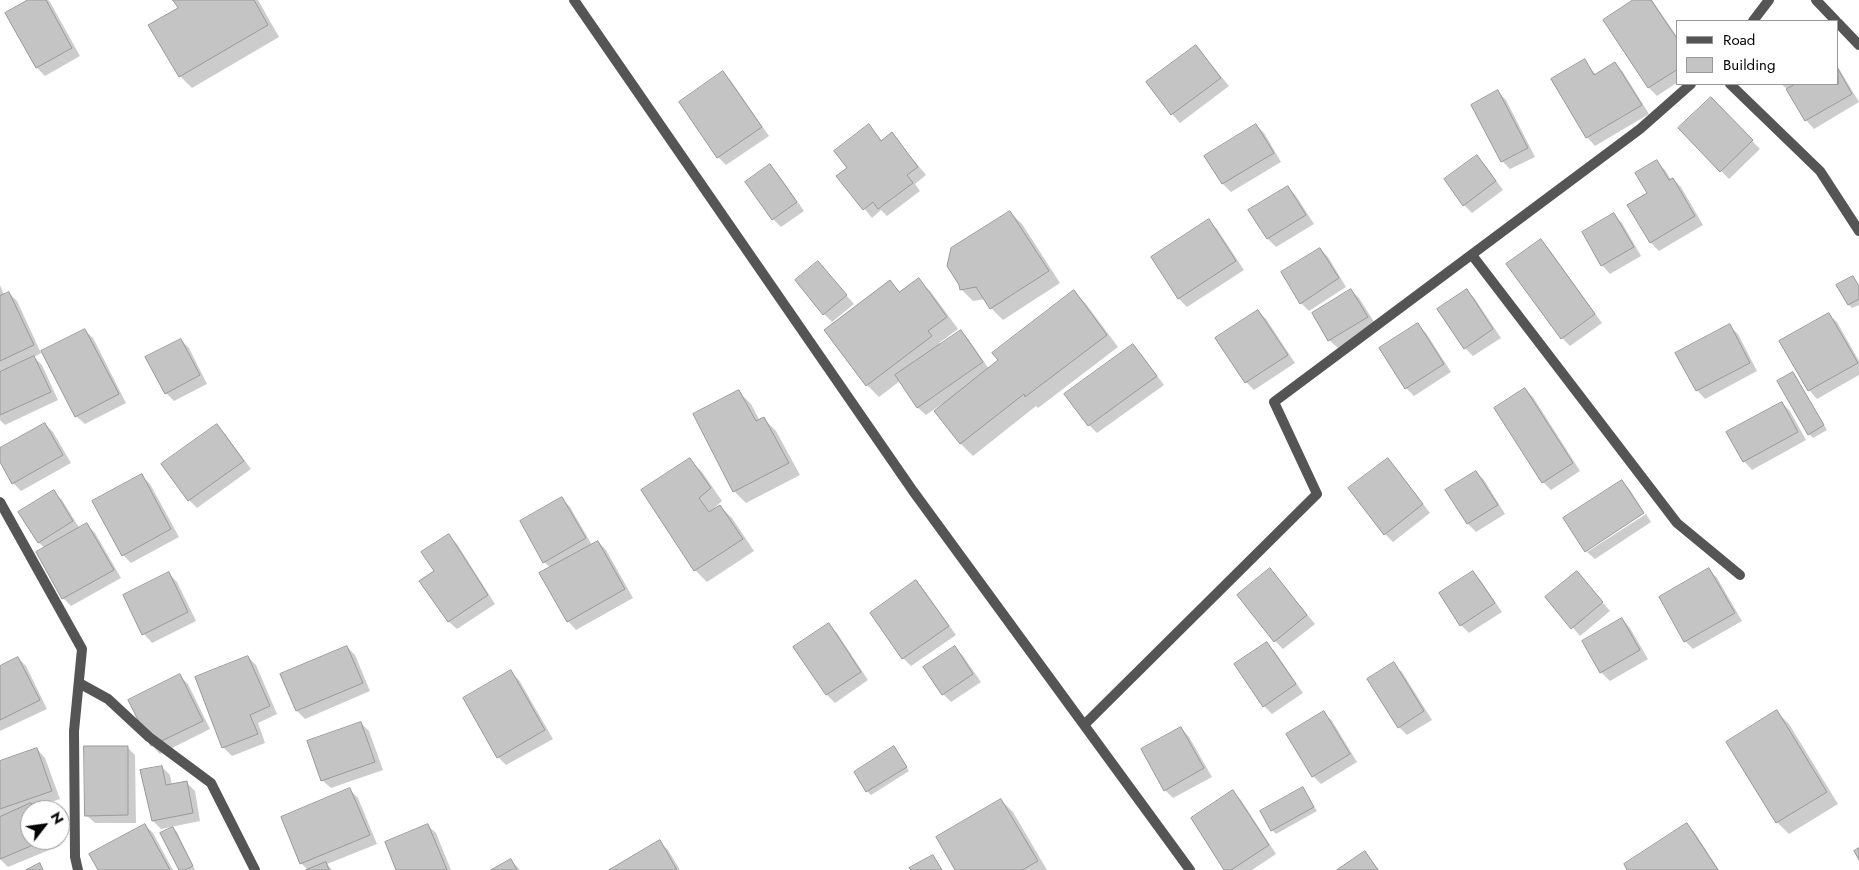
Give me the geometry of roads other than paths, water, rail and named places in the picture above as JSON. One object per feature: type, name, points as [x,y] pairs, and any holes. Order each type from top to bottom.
[{"type":"street","points":[[574,0],[913,491],[1190,870]]},
{"type":"street","points":[[1755,20],[1769,0]]},
{"type":"street","points":[[1816,0],[1835,20]]},
{"type":"street","points":[[1839,24],[1859,45]]},
{"type":"street","points":[[1084,725],[1317,494],[1274,402],[1640,130],[1690,85]]},
{"type":"street","points":[[1731,85],[1820,171],[1859,231]]},
{"type":"street","points":[[1472,256],[1677,523],[1740,575]]},
{"type":"street","points":[[0,502],[82,649],[74,732],[75,857],[78,870]]},
{"type":"street","points":[[79,683],[108,699],[149,737],[211,783],[255,870]]}]
